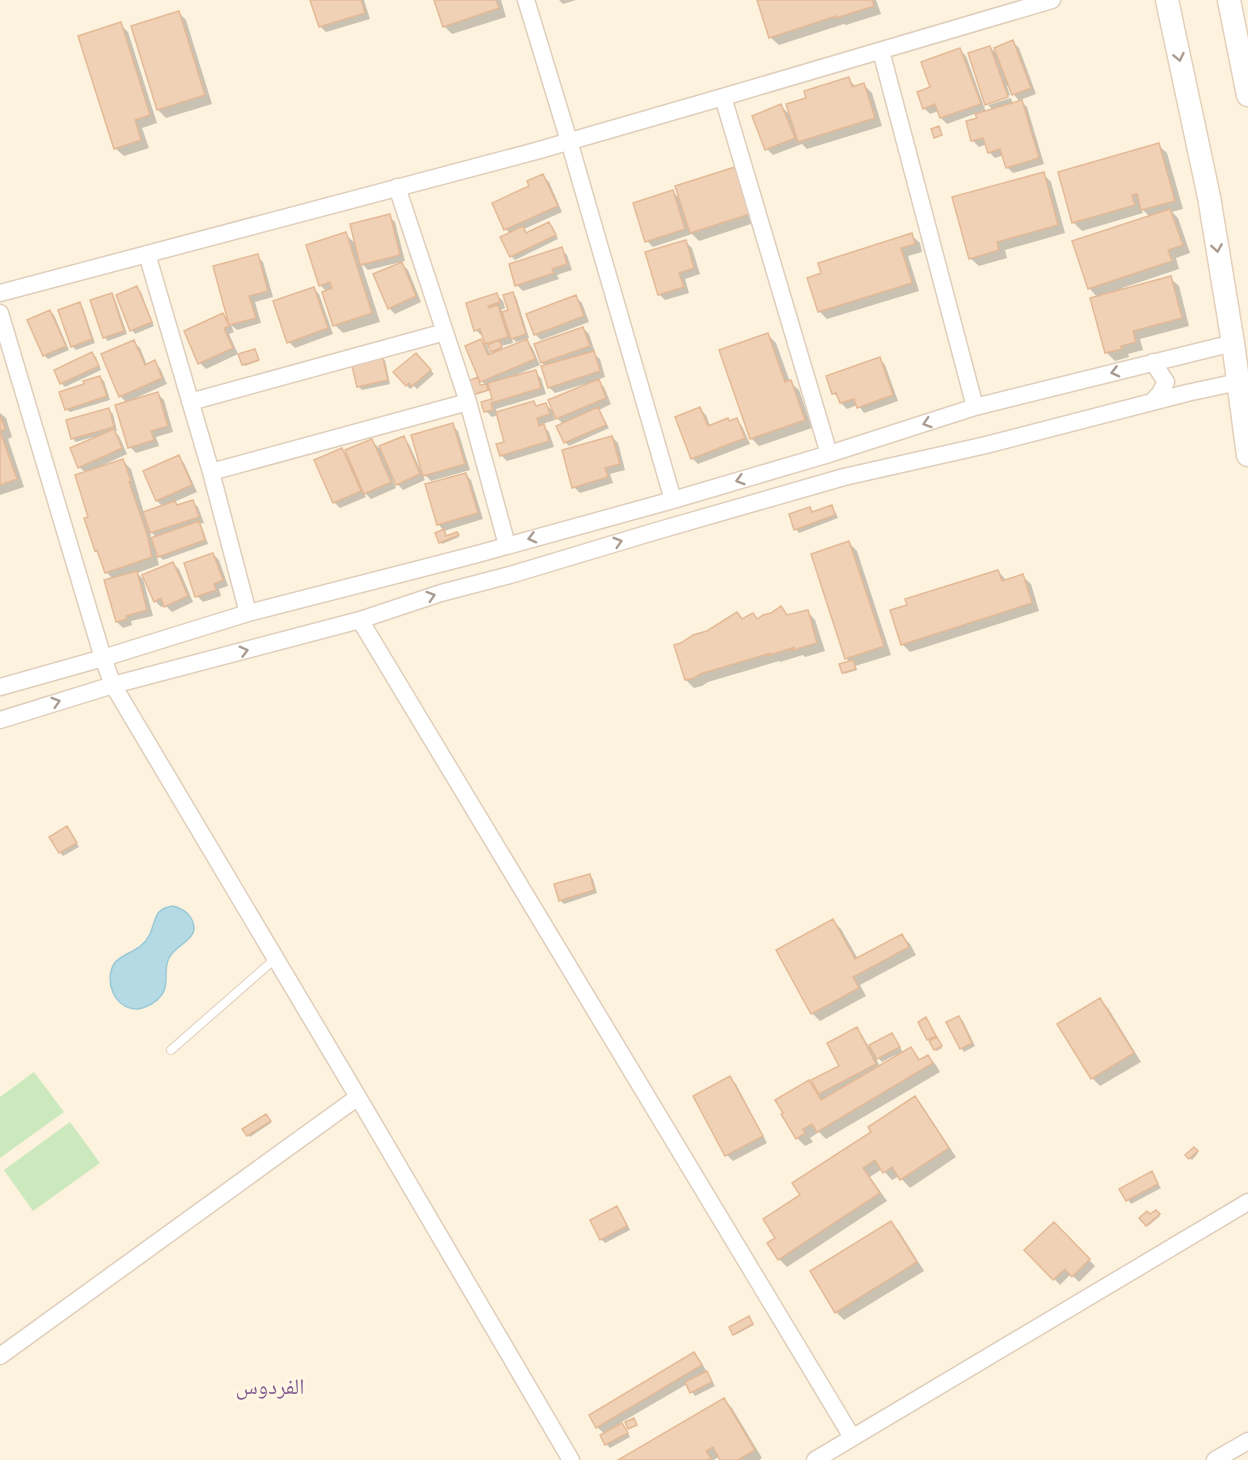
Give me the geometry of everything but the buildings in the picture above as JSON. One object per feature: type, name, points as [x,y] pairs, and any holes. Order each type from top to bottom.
[{"type":"street","points":[[526,0],[570,141],[673,500]]},
{"type":"street","points":[[0,292],[570,141],[1052,0]]},
{"type":"street","points":[[1167,0],[1209,197],[1233,342],[1248,455]]},
{"type":"street","points":[[1228,0],[1248,95]]},
{"type":"street","points":[[881,51],[975,407]]},
{"type":"street","points":[[723,97],[830,454]]},
{"type":"street","points":[[398,188],[468,402],[507,545]]},
{"type":"street","points":[[147,254],[211,472],[248,613]]},
{"type":"street","points":[[0,313],[113,685],[571,1460]]},
{"type":"street","points":[[190,402],[445,332]]},
{"type":"street","points":[[0,687],[248,613],[673,500],[830,454],[975,407],[1233,342]]},
{"type":"street","points":[[1152,402],[1166,382],[1153,363]]},
{"type":"street","points":[[0,720],[113,685],[360,620],[441,593],[844,477],[986,445],[1238,382]]},
{"type":"street","points":[[211,472],[468,402]]},
{"type":"street","points":[[360,620],[852,1437]]},
{"type":"street","points":[[0,1356],[358,1097]]},
{"type":"street","points":[[815,1460],[1248,1202]]},
{"type":"street","points":[[1215,1460],[1248,1441]]},
{"type":"lane","points":[[171,1050],[276,958]]},
{"type":"green space","points":[[34,1072],[64,1112],[0,1158],[0,1097]]},
{"type":"green space","points":[[70,1122],[100,1163],[33,1211],[4,1170]]},
{"type":"water","points":[[173,906],[184,910],[194,925],[194,931],[169,958],[165,987],[159,998],[143,1008],[128,1007],[117,999],[113,992],[110,978],[114,964],[141,946],[149,936],[158,913]]},
{"type":"district","name":"الفردوس","points":[[270,1385]]}]
